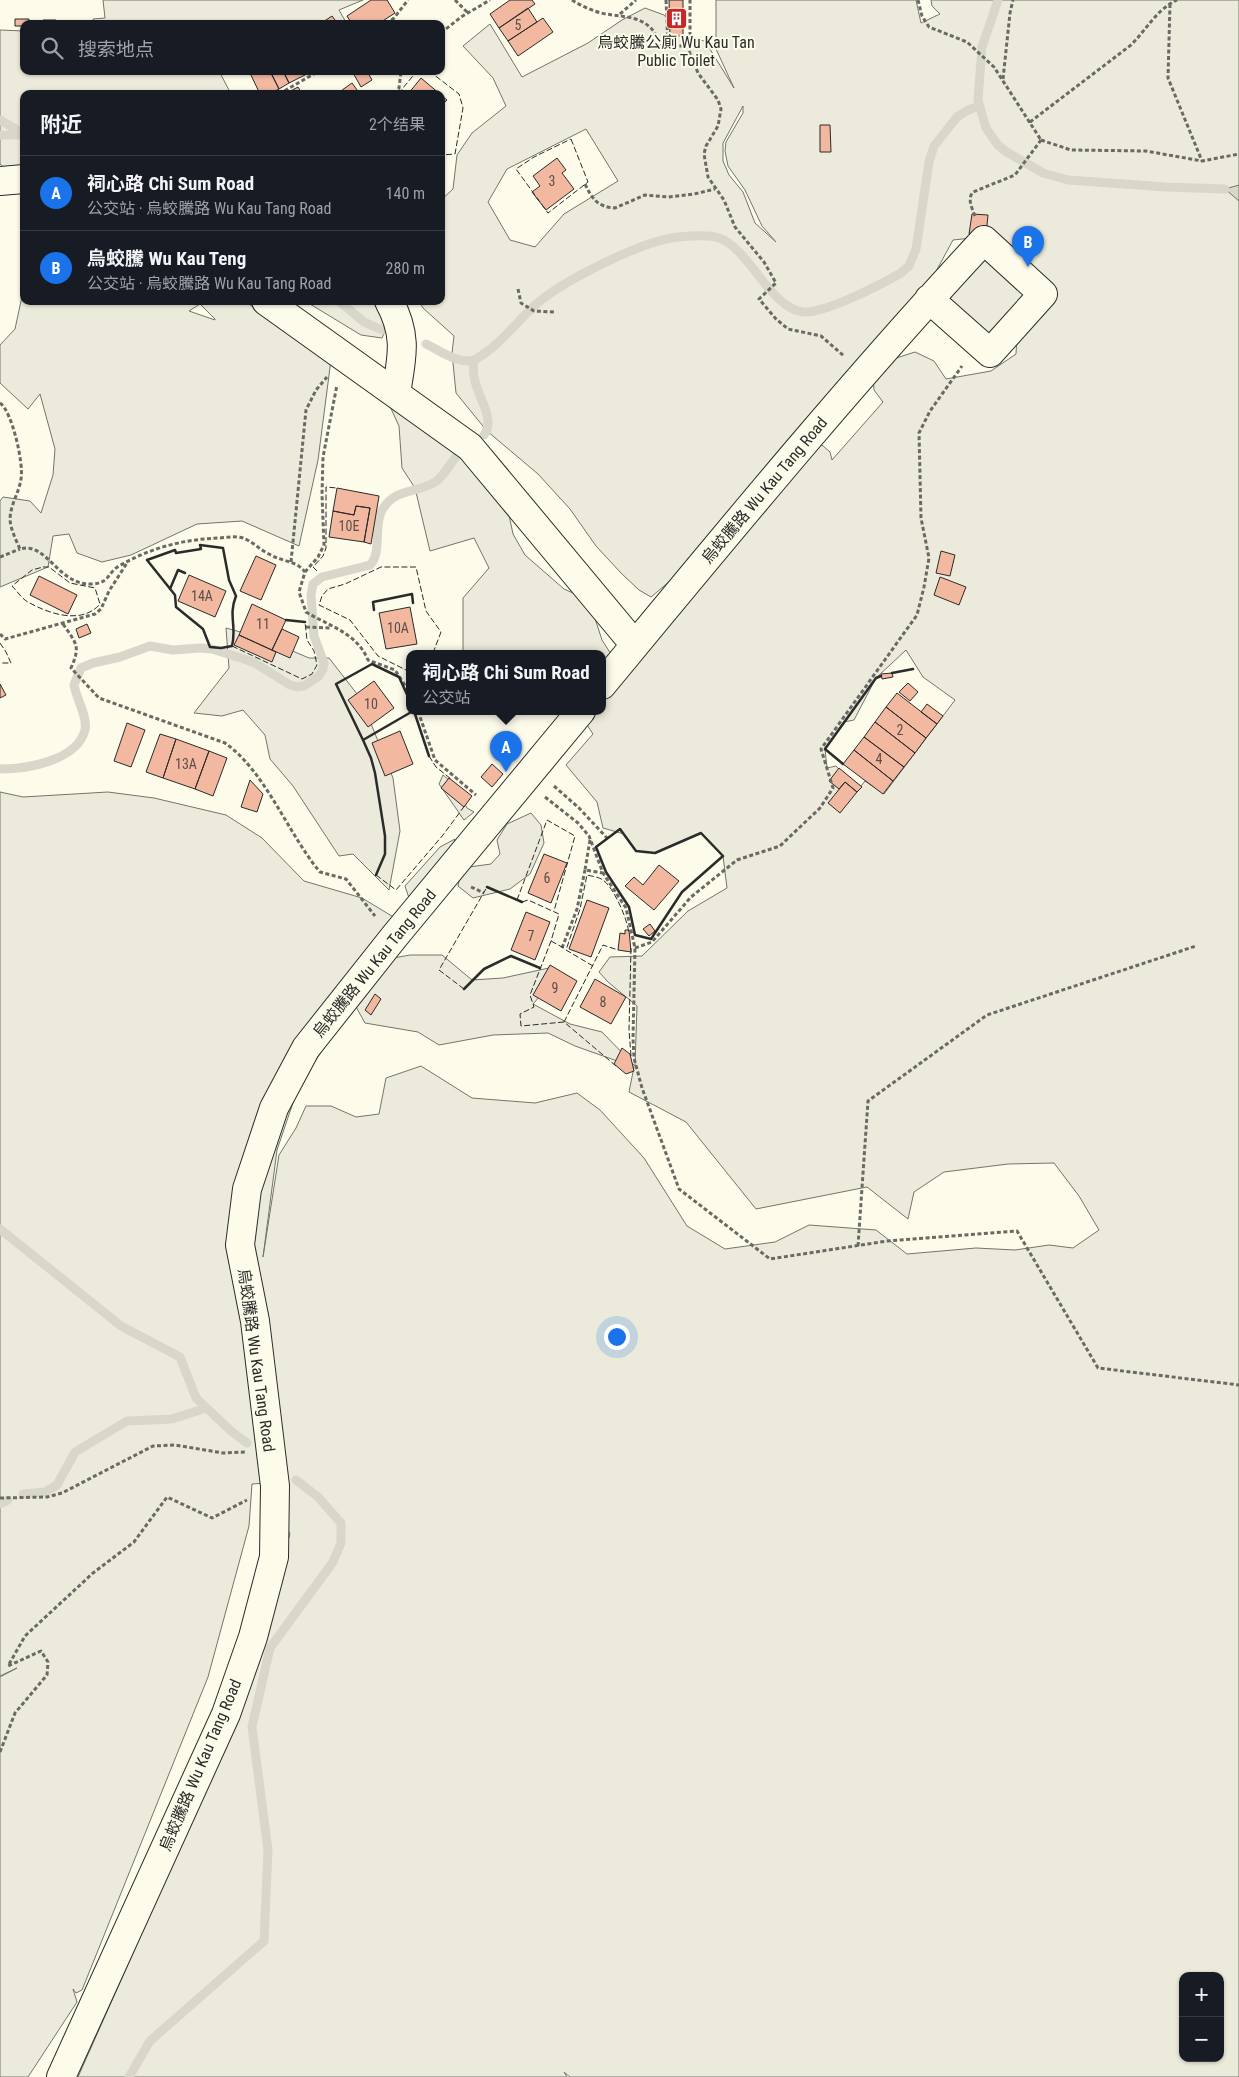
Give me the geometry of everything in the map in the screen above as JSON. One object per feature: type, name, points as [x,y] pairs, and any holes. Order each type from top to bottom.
[{"type":"street","points":[[0,182],[20,180]]},
{"type":"street","name":"烏蛟騰路 Wu Kau Tang Road","points":[[606,680],[862,374],[984,240]]},
{"type":"street","points":[[929,299],[990,353],[1043,294],[984,240]]},
{"type":"street","points":[[272,305],[457,437],[481,458],[635,645]]},
{"type":"street","points":[[391,305],[398,319],[403,337],[396,394]]},
{"type":"street","name":"烏蛟騰路 Wu Kau Tang Road","points":[[61,2077],[226,1714],[253,1637],[274,1558],[275,1486],[254,1321],[240,1245],[247,1188],[274,1108],[306,1048],[394,937],[578,715]]},
{"type":"path","points":[[391,20],[408,0]]},
{"type":"path","points":[[455,0],[468,13]]},
{"type":"path","points":[[445,30],[490,0]]},
{"type":"path","points":[[572,0],[595,11],[628,16],[647,25],[658,37],[662,46],[686,46]]},
{"type":"path","points":[[620,14],[636,0]]},
{"type":"path","points":[[666,0],[668,46]]},
{"type":"path","points":[[690,0],[690,38],[686,38],[686,46],[698,73],[715,96],[721,109],[718,126],[706,146],[704,154],[708,177],[726,205],[735,227],[764,262],[776,283],[759,299],[776,319],[788,329],[821,336],[835,347]]},
{"type":"path","points":[[918,0],[922,16],[929,27],[967,42],[994,67],[1041,140],[1071,150],[1146,151],[1202,161],[1239,154]]},
{"type":"path","points":[[1003,80],[1010,13],[1014,0]]},
{"type":"path","points":[[1030,122],[1131,45],[1157,13],[1177,0]]},
{"type":"path","points":[[1170,3],[1168,78],[1202,161]]},
{"type":"path","points":[[286,90],[312,75]]},
{"type":"path","points":[[397,90],[401,75]]},
{"type":"path","points":[[984,240],[970,203],[971,194],[1014,175],[1041,140]]},
{"type":"path","points":[[586,184],[590,194],[598,203],[615,208],[645,195],[668,197],[697,194],[715,189]]},
{"type":"path","points":[[518,289],[521,303],[534,311],[554,312]]},
{"type":"path","points":[[291,562],[306,410],[316,390],[347,359]]},
{"type":"path","points":[[347,359],[336,388],[323,457],[324,545],[318,557],[305,572],[300,592],[306,612],[321,622],[354,638],[368,660],[395,670],[406,687]]},
{"type":"path","points":[[635,948],[652,942],[691,897],[737,860],[780,846],[820,808],[833,788],[821,749],[916,615],[924,587],[929,558],[921,518],[919,433],[930,411],[968,359]]},
{"type":"path","points":[[0,403],[5,406],[12,424],[21,468],[21,481],[10,520],[20,550]]},
{"type":"path","points":[[0,557],[20,550],[37,551],[47,557],[59,571],[70,579],[83,584],[103,582],[110,577],[117,567],[171,543],[206,538],[238,537],[245,539],[275,558],[300,566],[305,572]]},
{"type":"path","points":[[0,634],[5,639],[91,616],[98,611],[128,562]]},
{"type":"path","points":[[63,624],[77,647],[71,668],[84,684],[100,698],[216,740],[230,747],[238,754],[265,788],[320,872],[346,879],[394,937]]},
{"type":"path","points":[[306,627],[333,628]]},
{"type":"path","points":[[419,715],[434,760],[477,796]]},
{"type":"path","points":[[529,774],[579,808],[607,838]]},
{"type":"path","points":[[529,774],[578,823],[590,839],[603,873],[626,908],[635,948],[632,1038],[634,1058],[642,1088],[679,1189],[770,1258],[887,1241],[1017,1231],[1098,1368],[1239,1385]]},
{"type":"path","points":[[562,948],[577,909],[590,839]]},
{"type":"path","points":[[585,870],[603,873]]},
{"type":"path","points":[[858,1246],[868,1101],[987,1015],[1196,946]]},
{"type":"path","points":[[0,1498],[47,1497],[62,1493],[153,1446],[175,1445],[222,1453],[270,1452]]},
{"type":"path","points":[[0,1752],[15,1713],[47,1674],[48,1662],[41,1651],[8,1666],[25,1636],[94,1573],[134,1542],[167,1497],[212,1518],[275,1486]]},
{"type":"shaded area","points":[[103,0],[363,0],[339,10],[345,20],[93,19],[105,18]]},
{"type":"shaded area","points":[[716,0],[916,0],[921,23],[940,14],[932,6],[931,0],[1239,0],[1239,2077],[570,2077],[564,2072],[567,2077],[78,2077],[241,1710],[290,1534],[266,1483],[252,1484],[249,1526],[208,1677],[82,1990],[76,1993],[73,1989],[77,2002],[28,2077],[0,2077],[0,1677],[17,1668],[0,1676],[0,792],[23,797],[108,792],[154,798],[226,815],[262,838],[304,881],[362,898],[410,927],[388,959],[410,955],[442,955],[472,980],[503,978],[549,968],[554,980],[533,1004],[570,1024],[602,1032],[635,1066],[637,1006],[599,972],[610,957],[642,956],[688,911],[727,888],[723,856],[701,833],[655,853],[636,851],[624,834],[603,828],[597,802],[566,765],[593,734],[581,715],[606,715],[606,650],[463,650],[463,598],[489,568],[474,538],[430,551],[415,488],[402,468],[399,426],[388,402],[443,431],[506,501],[513,534],[525,555],[564,589],[589,600],[602,640],[616,662],[689,565],[651,597],[639,590],[621,573],[596,546],[570,509],[538,474],[487,431],[456,393],[452,353],[454,336],[421,305],[445,305],[445,196],[453,189],[457,155],[472,133],[506,106],[493,78],[463,46],[490,24],[522,77],[588,43],[622,20],[645,8],[664,15],[682,37],[705,41],[734,88],[716,49]],"holes":[[[743,106],[743,113],[726,142],[725,151],[728,166],[745,190],[762,226],[776,242],[755,223],[743,192],[729,175],[723,161],[723,143]],[[586,129],[618,181],[564,214],[535,247],[510,240],[488,202],[507,169]],[[1000,235],[1020,278],[1016,354],[991,371],[946,379],[934,361],[915,352],[887,361],[873,374],[874,390],[883,402],[832,460],[830,452],[822,445],[805,449],[910,300],[927,288],[953,240]],[[906,650],[923,677],[955,700],[884,794],[865,781],[849,801],[838,791],[847,778],[836,766],[827,768],[825,749],[844,722],[854,720],[876,678]],[[355,1005],[365,1023],[418,1032],[439,1045],[493,1035],[548,1033],[575,1046],[634,1067],[629,1092],[686,1122],[756,1209],[867,1187],[908,1219],[914,1192],[944,1172],[1008,1164],[1054,1163],[1079,1196],[1099,1230],[1073,1248],[1049,1245],[1015,1250],[976,1248],[907,1254],[876,1230],[809,1225],[775,1242],[725,1249],[687,1226],[644,1158],[600,1110],[577,1093],[535,1103],[472,1098],[421,1066],[386,1078],[379,1114],[356,1117],[331,1106],[306,1106],[296,1128],[279,1155],[263,1257],[277,1150],[300,1082]]]},
{"type":"shaded area","points":[[0,30],[20,31],[20,75],[221,75],[229,90],[20,90],[20,182],[0,164]]},
{"type":"shaded area","points":[[1239,185],[1239,201],[1225,189]]},
{"type":"shaded area","points":[[969,239],[1041,309],[992,367],[916,302]]},
{"type":"shaded area","points":[[20,305],[198,305],[189,311],[215,320],[201,305],[250,305],[332,352],[318,460],[299,546],[242,521],[197,524],[131,555],[102,562],[77,553],[69,534],[53,536],[48,567],[0,587],[0,501],[3,497],[30,501],[41,513],[53,475],[55,449],[40,394],[28,409],[0,383],[0,345],[15,329]]},
{"type":"shaded area","points":[[312,305],[396,305],[382,338],[361,335]]},
{"type":"shaded area","points":[[226,628],[262,638],[309,658],[329,658],[361,699],[393,778],[400,831],[389,890],[353,854],[339,856],[293,786],[270,759],[265,735],[243,710],[222,716],[194,713],[229,668]]},
{"type":"shaded area","points":[[443,775],[455,785],[467,808],[474,812],[464,820],[439,784]]},
{"type":"shaded area","points":[[531,813],[541,825],[544,843],[530,874],[510,889],[473,898],[458,886],[462,868],[491,864],[500,854],[497,840],[507,824]]},
{"type":"shaded area","points":[[455,839],[441,892],[409,898],[405,886],[440,847]]},
{"type":"building","points":[[371,0],[387,0],[395,13],[384,20],[350,20],[347,16]]},
{"type":"building","points":[[510,0],[532,0],[535,4],[499,28],[490,14]]},
{"type":"building","name":"烏蛟騰公廁 Wu Kau Tan Public Toilet","points":[[669,0],[683,0],[683,36],[670,36]]},
{"type":"building","points":[[528,8],[537,22],[508,41],[499,28]]},
{"type":"building","points":[[332,16],[335,20],[326,20]]},
{"type":"building","points":[[543,18],[553,32],[518,56],[508,41]]},
{"type":"building","points":[[15,19],[29,19],[20,20],[20,26],[15,26]]},
{"type":"building","points":[[251,75],[272,75],[279,89],[277,90],[258,90]]},
{"type":"building","points":[[272,75],[285,75],[289,83],[279,89]]},
{"type":"building","points":[[285,75],[305,75],[289,83]]},
{"type":"building","points":[[354,75],[369,75],[372,80],[361,87]]},
{"type":"building","points":[[421,78],[435,90],[411,90]]},
{"type":"building","points":[[352,83],[357,90],[342,90]]},
{"type":"building","points":[[820,125],[830,125],[831,152],[820,152]]},
{"type":"building","points":[[557,158],[566,170],[562,173],[574,189],[546,210],[532,192],[540,186],[533,176]]},
{"type":"building","points":[[972,214],[988,215],[986,235],[969,234]]},
{"type":"building","points":[[337,488],[379,496],[371,544],[364,542],[370,508],[356,506],[354,515],[333,511]]},
{"type":"building","points":[[356,506],[370,508],[364,542],[329,537],[333,511],[354,515]]},
{"type":"building","points":[[941,551],[955,555],[950,576],[936,573]]},
{"type":"building","points":[[256,556],[276,565],[261,600],[240,591]]},
{"type":"building","points":[[189,575],[226,591],[215,617],[178,601]]},
{"type":"building","points":[[39,576],[77,595],[68,614],[30,595]]},
{"type":"building","points":[[940,577],[966,587],[959,605],[934,595]]},
{"type":"building","points":[[252,604],[286,620],[272,650],[239,635]]},
{"type":"building","points":[[410,607],[417,644],[386,649],[379,613]]},
{"type":"building","points":[[87,624],[91,633],[79,638],[76,629]]},
{"type":"building","points":[[282,629],[299,637],[290,658],[272,650]]},
{"type":"building","points":[[239,635],[276,652],[272,662],[234,645]]},
{"type":"building","points":[[892,673],[893,677],[882,679],[881,674]]},
{"type":"building","points":[[374,681],[394,708],[368,727],[348,700]]},
{"type":"building","points":[[908,683],[918,692],[910,701],[899,692]]},
{"type":"building","points":[[0,684],[6,695],[0,698]]},
{"type":"building","points":[[897,693],[937,724],[926,738],[886,707]]},
{"type":"building","points":[[927,704],[943,716],[937,724],[921,712]]},
{"type":"building","points":[[886,707],[926,738],[915,753],[875,722]]},
{"type":"building","points":[[875,722],[915,753],[904,767],[864,737]]},
{"type":"building","points":[[127,723],[145,730],[131,767],[114,761]]},
{"type":"building","points":[[400,731],[413,764],[385,776],[372,743]]},
{"type":"building","points":[[160,734],[176,739],[163,778],[146,772]]},
{"type":"building","points":[[864,737],[904,767],[893,781],[854,750]]},
{"type":"building","points":[[176,739],[209,751],[195,789],[163,778]]},
{"type":"building","points":[[854,750],[893,781],[883,794],[843,764]]},
{"type":"building","points":[[209,751],[227,758],[213,796],[195,789]]},
{"type":"building","points":[[492,764],[503,774],[492,787],[481,777]]},
{"type":"building","points":[[839,768],[862,787],[857,792],[845,782],[839,789],[829,781]]},
{"type":"building","points":[[449,778],[472,796],[464,807],[441,788]]},
{"type":"building","points":[[250,780],[263,794],[257,812],[241,807]]},
{"type":"building","points":[[845,782],[857,792],[840,813],[828,803]]},
{"type":"building","points":[[544,854],[567,863],[551,903],[528,893]]},
{"type":"building","points":[[659,865],[679,881],[654,910],[625,886],[634,877],[643,885]]},
{"type":"building","points":[[587,900],[609,908],[591,957],[569,949]]},
{"type":"building","points":[[526,912],[550,922],[535,960],[511,950]]},
{"type":"building","points":[[650,924],[655,931],[649,936],[643,929]]},
{"type":"building","points":[[625,930],[629,930],[631,952],[618,950],[620,933],[625,934]]},
{"type":"building","points":[[550,965],[577,981],[561,1011],[533,995]]},
{"type":"building","points":[[595,979],[626,997],[611,1024],[580,1007]]},
{"type":"building","points":[[375,994],[381,999],[371,1015],[365,1010]]},
{"type":"building","points":[[622,1048],[630,1054],[634,1071],[626,1074],[614,1064]]},
{"type":"waterway","points":[[998,0],[982,47],[978,100],[986,128],[997,144],[1005,151],[1043,173],[1068,180],[1225,189]]},
{"type":"waterway","points":[[484,435],[488,422],[474,378],[474,360],[498,343],[545,297],[581,275],[623,254],[662,240],[678,237],[704,236],[719,238],[730,244],[740,253],[780,300],[791,308],[803,312],[838,303],[867,291],[901,273],[909,266],[916,249],[929,162],[934,146],[957,117],[979,106]]},
{"type":"waterway","points":[[0,120],[20,132]]},
{"type":"waterway","points":[[0,135],[20,135]]},
{"type":"waterway","points":[[344,305],[364,322],[382,330]]},
{"type":"waterway","points":[[426,344],[456,359],[474,360]]},
{"type":"waterway","points":[[0,769],[36,765],[61,756],[72,749],[80,741],[85,730],[85,719],[74,685],[81,668],[150,646],[173,650],[212,649],[255,663],[290,685],[297,687],[304,686],[319,676],[324,663],[314,636],[311,595],[313,584],[322,577],[370,565],[376,553],[380,514],[384,507],[389,501],[401,494],[435,482],[460,453]]},
{"type":"waterway","points":[[0,1229],[121,1326],[180,1357],[196,1398],[231,1431],[247,1443]]},
{"type":"waterway","points":[[23,1494],[45,1492],[57,1485],[75,1452],[127,1421],[172,1419],[206,1408]]},
{"type":"waterway","points":[[129,2077],[150,2041],[264,1941],[268,1850],[252,1727],[270,1648],[333,1562],[341,1543],[341,1523],[318,1497],[296,1480]]},
{"type":"waterway","points":[[0,1504],[8,1500]]},
{"type":"fence","points":[[401,90],[414,75]]},
{"type":"fence","points":[[434,75],[459,94],[463,108],[455,154],[445,155]]},
{"type":"fence","points":[[571,139],[588,182],[548,213],[516,169],[534,157],[571,139]]},
{"type":"fence","points":[[317,571],[313,567],[323,556],[326,548],[326,487],[337,488]]},
{"type":"fence","points":[[43,567],[49,567],[70,583],[95,588],[100,604],[93,610],[75,616],[55,613],[26,601],[12,586],[32,570],[43,567]]},
{"type":"fence","points":[[406,670],[378,656],[350,620],[319,605],[322,596],[328,589],[345,584],[381,567],[416,567],[426,611],[441,632],[434,650]]},
{"type":"fence","points":[[232,646],[302,679],[312,674],[317,665],[314,651],[307,640],[305,622]]},
{"type":"fence","points":[[0,643],[11,663],[0,663]]},
{"type":"fence","points":[[429,756],[436,767],[451,779]]},
{"type":"fence","points":[[376,875],[396,890],[443,835],[466,804]]},
{"type":"fence","points":[[517,900],[547,820],[575,836],[554,911]]},
{"type":"fence","points":[[593,966],[566,950],[580,909],[587,875],[601,879],[612,890],[623,913],[629,934]]},
{"type":"fence","points":[[464,989],[439,970],[487,887]]},
{"type":"fence","points":[[522,902],[528,900],[559,914],[551,941],[530,995],[534,1007],[520,1014],[521,1026],[564,1022]]},
{"type":"fence","points":[[551,941],[564,948]]},
{"type":"fence","points":[[616,1066],[564,1022],[603,945],[618,950]]},
{"type":"fence","points":[[631,948],[629,1030],[631,1056]]},
{"type":"wall","points":[[200,545],[223,548],[229,580],[236,596],[233,609],[234,633],[232,646],[210,647],[203,629],[176,607],[175,595],[147,560],[175,550],[176,553],[201,549],[200,545]]},
{"type":"wall","points":[[170,589],[178,570],[185,573]]},
{"type":"wall","points":[[374,610],[373,602],[412,594],[413,603]]},
{"type":"wall","points":[[286,620],[305,622]]},
{"type":"wall","points":[[406,692],[399,677],[372,664],[336,684],[363,740],[406,715]]},
{"type":"wall","points":[[892,673],[913,669]]},
{"type":"wall","points":[[843,764],[825,749],[876,678],[881,676]]},
{"type":"wall","points":[[415,715],[429,756]]},
{"type":"wall","points":[[363,740],[375,773],[385,836],[385,854],[376,875]]},
{"type":"wall","points":[[620,829],[636,851],[655,853],[701,833],[723,856],[682,892],[651,939],[635,935],[629,907],[606,872],[596,847],[620,829]]},
{"type":"wall","points":[[487,887],[522,902]]},
{"type":"wall","points":[[464,989],[484,969],[511,956],[540,968]]},
{"type":"place","name":"烏蛟騰公廁 Wu Kau Tan Public Toilet","points":[[676,18]]},
{"type":"place","name":"烏蛟騰 Wu Kau Teng","points":[[1028,267]]},
{"type":"place","name":"祠心路 Chi Sum Road","points":[[506,772]]}]
